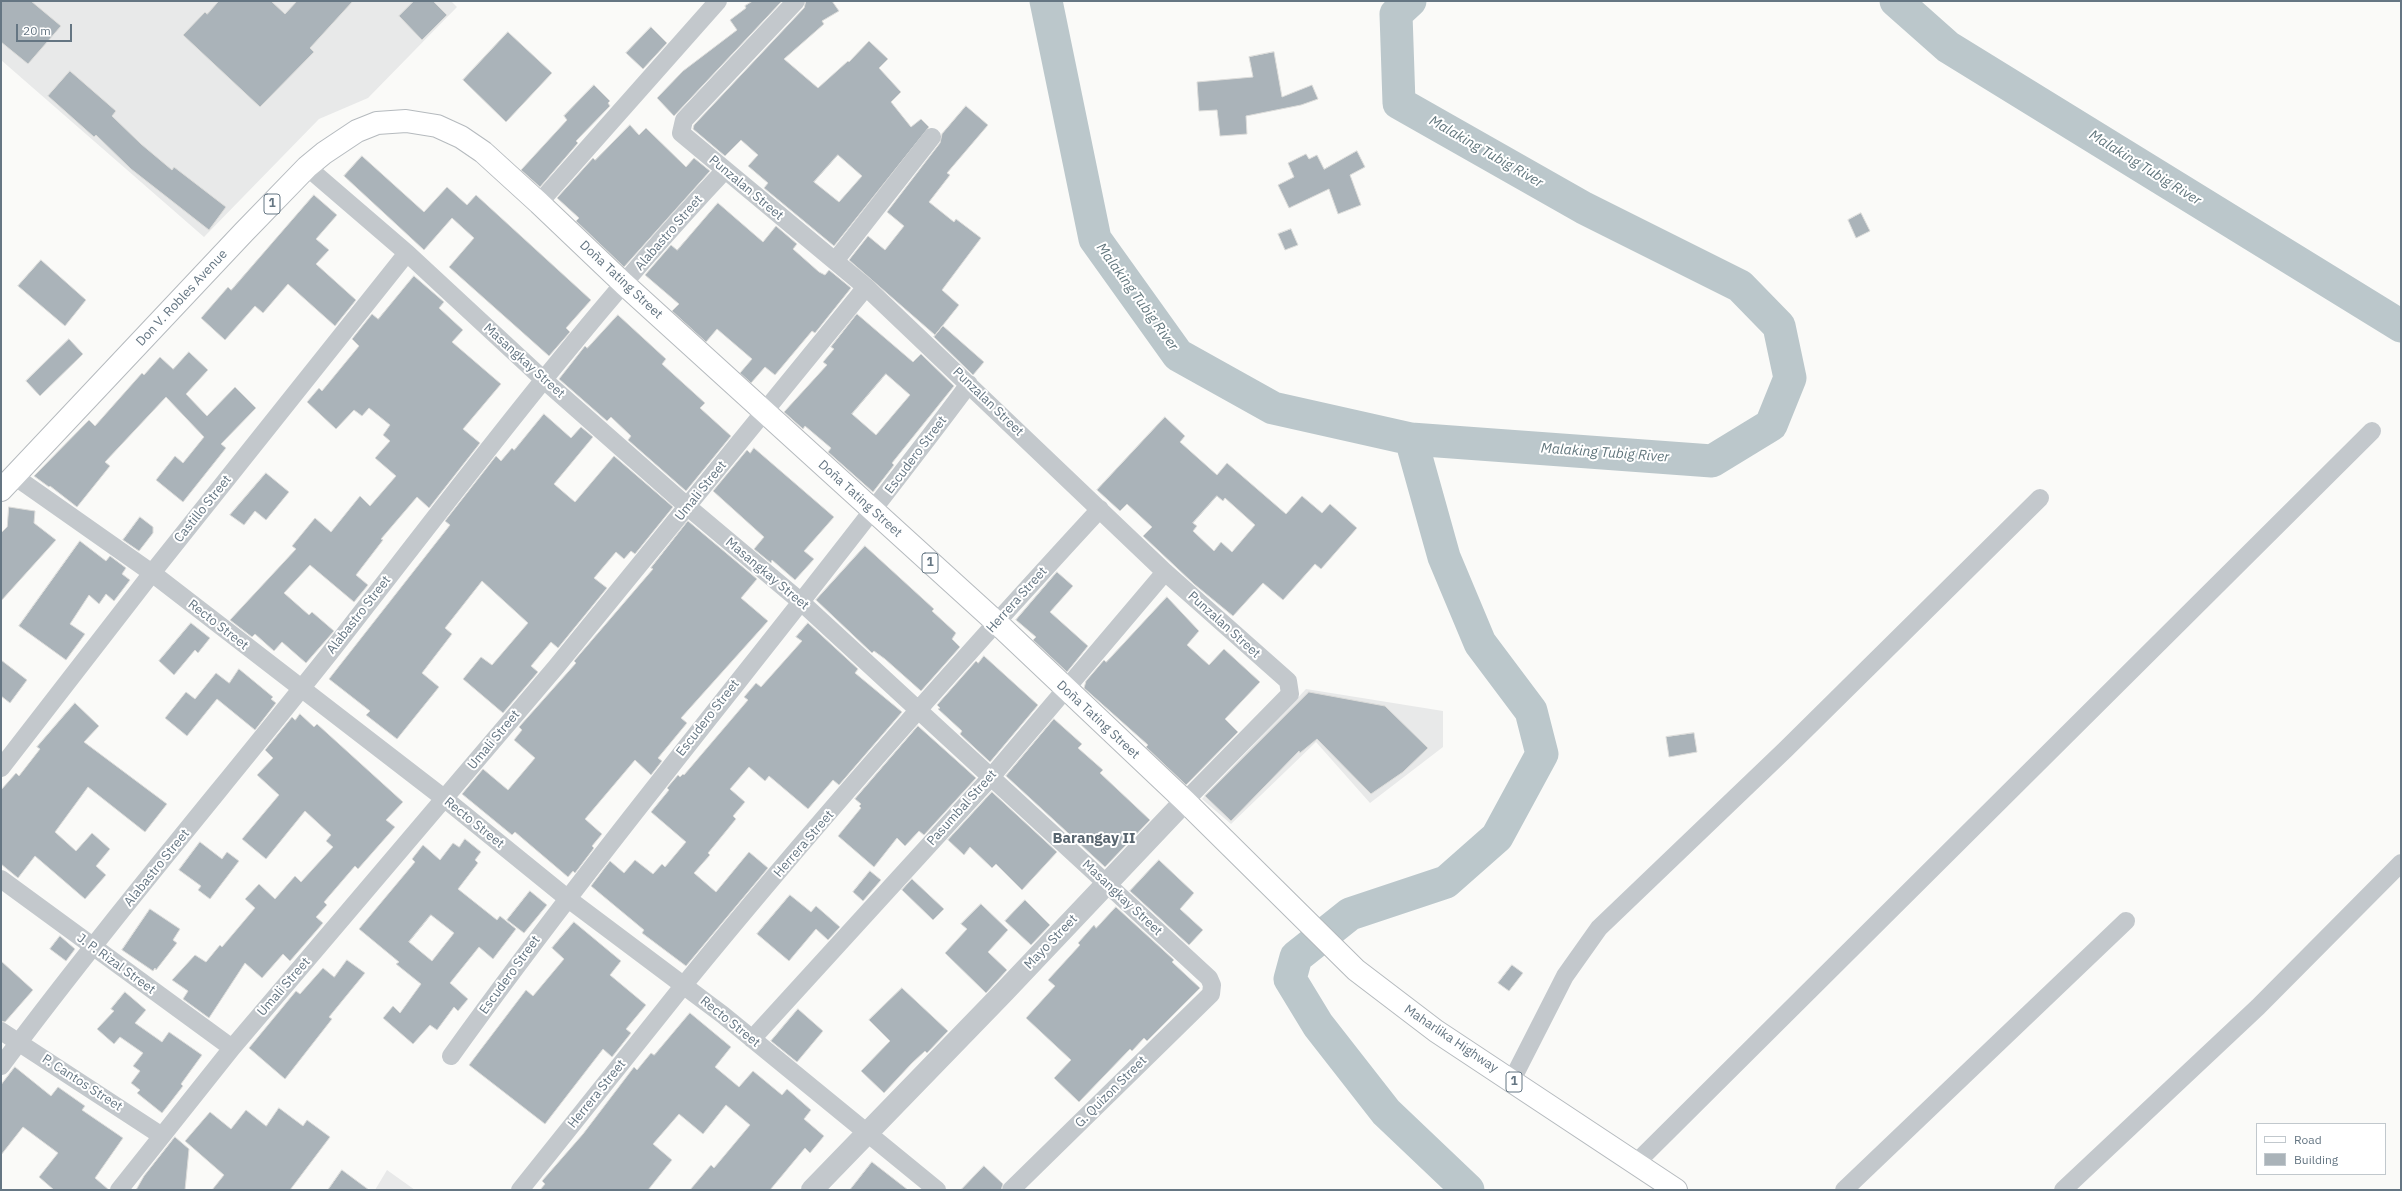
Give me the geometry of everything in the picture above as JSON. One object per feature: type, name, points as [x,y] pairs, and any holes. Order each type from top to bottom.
[{"type":"main road","name":"Doña Tating Street","points":[[377,123],[406,121],[436,126],[461,137],[483,152],[624,284],[996,622],[1066,690],[1185,801],[1315,930]]},
{"type":"main road","name":"Don V. Robles Avenue","points":[[5,478],[308,167],[340,141],[377,123]]},
{"type":"main road","name":"Maharlika Highway","points":[[1315,930],[1356,970],[1436,1031],[1676,1190]]},
{"type":"street","points":[[539,203],[718,1]]},
{"type":"street","name":"Punzalan Street","points":[[796,1],[684,120],[681,133],[866,287],[970,384],[1166,572],[1288,681],[1290,694]]},
{"type":"street","points":[[835,261],[932,137]]},
{"type":"street","name":"Masangkay Street","points":[[308,167],[407,253],[544,380],[688,507],[800,602],[992,776],[1209,978],[1212,985],[1211,994]]},
{"type":"street","name":"Alabastro Street","points":[[1,1066],[93,947],[301,689],[544,380],[680,219],[725,170]]},
{"type":"street","name":"Castillo Street","points":[[1,768],[152,574],[407,253]]},
{"type":"street","name":"Umali Street","points":[[119,1190],[232,1048],[445,799],[688,507],[866,287]]},
{"type":"street","name":"Escudero Street","points":[[451,1056],[567,898],[800,602],[874,512],[970,384]]},
{"type":"street","points":[[1636,1163],[2372,431]]},
{"type":"street","name":"Recto Street","points":[[5,478],[152,574],[445,799],[567,898],[684,985],[937,1190]]},
{"type":"street","points":[[1512,1080],[1565,976],[1599,928],[1785,750],[2040,498]]},
{"type":"street","name":"Herrera Street","points":[[520,1190],[684,985],[919,710],[996,622],[1100,509]]},
{"type":"street","name":"Pasumbal Street","points":[[752,1039],[992,776],[1166,572]]},
{"type":"street","name":"Mayo Street","points":[[812,1190],[1185,801],[1290,694]]},
{"type":"street","points":[[2063,1190],[2258,1007],[2401,864]]},
{"type":"street","name":"J. P. Rizal Street","points":[[1,879],[232,1048]]},
{"type":"street","points":[[1844,1190],[2126,921]]},
{"type":"street","name":"G. Quizon Street","points":[[1011,1190],[1211,994]]},
{"type":"street","name":"P. Cantos Street","points":[[1,1031],[162,1136]]},
{"type":"shaded area","points":[[1,1],[451,1],[457,7],[368,98],[319,119],[204,237],[1,60]]},
{"type":"shaded area","points":[[1306,689],[1443,711],[1443,747],[1370,803],[1316,742],[1231,824],[1202,799]]},
{"type":"shaded area","points":[[387,1170],[415,1190],[375,1190]]},
{"type":"building","points":[[1,1],[31,1],[61,26],[28,64],[1,42]]},
{"type":"building","points":[[219,1],[271,1],[285,14],[297,1],[353,1],[310,48],[314,52],[260,107],[183,35],[205,12],[207,14]]},
{"type":"building","points":[[414,1],[433,1],[447,15],[422,40],[399,16]]},
{"type":"building","points":[[753,1],[782,1],[674,116],[657,98],[683,71],[737,30],[730,20],[746,8],[745,6]]},
{"type":"building","points":[[806,1],[832,1],[839,11],[822,21],[824,24],[784,59],[818,88],[848,61],[849,62],[869,41],[888,59],[879,68],[901,92],[891,102],[911,127],[921,119],[929,127],[834,246],[764,188],[768,183],[748,166],[758,155],[741,140],[725,156],[693,129],[694,125],[804,8]],"holes":[[[838,155],[862,176],[839,202],[814,182]]]},
{"type":"building","points":[[651,27],[667,43],[643,69],[626,53]]},
{"type":"building","points":[[508,32],[552,73],[506,122],[463,80]]},
{"type":"building","points":[[1274,52],[1282,97],[1312,85],[1318,99],[1301,105],[1246,116],[1247,134],[1220,136],[1217,110],[1199,111],[1197,82],[1253,77],[1249,57]]},
{"type":"building","points":[[70,71],[116,111],[112,116],[141,144],[172,170],[174,167],[226,207],[209,230],[131,169],[96,135],[94,137],[48,96]]},
{"type":"building","points":[[594,85],[610,101],[608,103],[610,106],[576,141],[578,143],[540,187],[521,170],[567,120],[564,116]]},
{"type":"building","points":[[966,106],[988,125],[947,173],[950,175],[929,202],[954,222],[956,219],[981,238],[942,290],[959,305],[935,335],[849,260],[868,236],[885,250],[904,226],[887,212],[940,143],[942,134]]},
{"type":"building","points":[[630,125],[639,135],[646,128],[686,167],[694,158],[710,171],[624,267],[576,221],[579,218],[557,198],[593,158],[595,160]]},
{"type":"building","points":[[1357,151],[1365,167],[1350,175],[1361,205],[1338,214],[1329,189],[1289,208],[1278,185],[1294,177],[1288,163],[1306,154],[1309,159],[1317,155],[1324,169]]},
{"type":"building","points":[[362,156],[424,212],[447,187],[467,205],[476,195],[591,300],[566,328],[570,332],[549,356],[449,267],[474,238],[452,218],[424,250],[344,176]]},
{"type":"building","points":[[314,195],[337,215],[316,239],[329,250],[316,264],[356,300],[335,326],[288,284],[263,313],[255,306],[225,340],[201,318],[228,287],[231,290]]},
{"type":"building","points":[[718,203],[763,242],[776,226],[797,244],[793,249],[819,272],[825,275],[829,270],[851,288],[815,333],[812,331],[775,375],[765,367],[751,383],[740,373],[752,359],[717,329],[706,342],[672,311],[679,304],[645,275],[671,245],[677,250]]},
{"type":"building","points":[[1861,213],[1870,231],[1856,238],[1848,220]]},
{"type":"building","points":[[1291,229],[1298,245],[1285,250],[1278,234]]},
{"type":"building","points":[[41,260],[86,300],[65,326],[18,286]]},
{"type":"building","points":[[414,276],[444,302],[439,308],[463,330],[452,342],[501,384],[463,429],[480,443],[429,508],[417,497],[381,539],[383,540],[356,575],[368,585],[354,602],[310,565],[284,593],[309,615],[312,612],[334,631],[306,663],[282,642],[274,651],[255,634],[252,637],[230,620],[296,549],[292,546],[315,518],[331,532],[360,496],[370,506],[396,476],[375,458],[390,441],[383,435],[390,425],[369,408],[362,416],[354,410],[336,429],[307,402],[319,388],[322,391],[359,346],[352,339],[372,314],[378,319]]},
{"type":"building","points":[[857,314],[913,362],[921,354],[954,386],[892,463],[894,465],[873,492],[828,452],[831,448],[805,426],[803,429],[784,412],[827,365],[823,362],[834,349],[831,347]],"holes":[[[886,374],[910,395],[876,435],[852,414]]]},
{"type":"building","points":[[618,315],[666,359],[662,364],[705,403],[700,408],[731,436],[686,491],[628,440],[631,436],[611,417],[607,421],[559,379],[585,346],[587,348]]},
{"type":"building","points":[[943,326],[984,362],[973,375],[934,337]]},
{"type":"building","points":[[69,339],[83,354],[40,396],[26,381]]},
{"type":"building","points":[[189,352],[208,370],[186,394],[207,416],[235,387],[256,408],[221,444],[226,448],[183,502],[156,480],[175,456],[183,463],[204,437],[166,397],[105,462],[110,466],[77,507],[50,486],[49,487],[34,476],[89,420],[95,426],[142,373],[144,375],[160,357],[173,369]]},
{"type":"building","points":[[544,414],[571,438],[581,427],[593,437],[554,484],[575,502],[614,456],[673,507],[635,554],[631,551],[624,559],[616,552],[594,578],[607,588],[558,648],[551,642],[531,666],[538,672],[503,713],[463,679],[481,657],[492,665],[528,623],[482,581],[445,628],[452,634],[422,673],[439,687],[397,739],[366,715],[370,711],[329,679],[450,525],[445,521],[496,456],[501,461],[512,448],[514,450]]},
{"type":"building","points":[[1165,417],[1185,436],[1180,442],[1217,475],[1227,463],[1286,514],[1302,496],[1322,513],[1330,504],[1357,528],[1321,569],[1315,564],[1283,600],[1263,583],[1233,616],[1194,584],[1143,536],[1152,527],[1127,504],[1120,511],[1097,490]],"holes":[[[1217,496],[1223,501],[1225,498],[1255,525],[1232,552],[1221,542],[1214,551],[1193,531],[1197,526],[1193,523]]]},
{"type":"building","points":[[754,448],[834,517],[804,551],[814,559],[795,580],[772,560],[771,563],[754,549],[764,537],[713,491],[747,450],[750,453]]},
{"type":"building","points":[[266,473],[289,492],[266,520],[255,511],[244,525],[230,515]]},
{"type":"building","points":[[9,507],[35,511],[34,523],[56,540],[1,601],[1,533],[7,527]]},
{"type":"building","points":[[140,517],[153,527],[153,533],[139,551],[123,540]]},
{"type":"building","points":[[688,521],[757,579],[741,598],[768,621],[681,718],[687,723],[658,758],[662,761],[651,775],[635,760],[585,819],[602,834],[592,846],[594,848],[575,873],[573,871],[568,877],[515,832],[512,835],[462,794],[483,769],[508,790],[535,758],[514,740],[522,730],[519,727],[576,663],[574,661],[653,569],[651,568]]},
{"type":"building","points":[[80,541],[106,561],[110,556],[126,568],[122,574],[130,580],[114,601],[106,594],[99,604],[89,595],[70,624],[85,634],[66,660],[19,626]]},
{"type":"building","points":[[865,546],[934,609],[932,611],[956,633],[952,639],[960,647],[921,691],[885,659],[874,651],[872,653],[816,600]]},
{"type":"building","points":[[1057,572],[1073,586],[1050,612],[1088,646],[1067,672],[1033,640],[1036,637],[1016,620]]},
{"type":"building","points":[[1167,597],[1199,631],[1187,645],[1209,665],[1224,649],[1260,682],[1225,719],[1238,732],[1186,785],[1146,747],[1148,745],[1084,688],[1086,681],[1104,660],[1106,662]]},
{"type":"building","points":[[191,623],[210,638],[198,653],[195,650],[174,675],[159,661]]},
{"type":"building","points":[[808,623],[858,669],[855,673],[902,712],[839,785],[833,780],[808,809],[769,776],[765,781],[749,767],[730,789],[745,802],[733,816],[736,819],[708,853],[710,855],[694,873],[716,892],[749,852],[768,868],[686,966],[642,933],[644,930],[591,886],[610,861],[624,873],[635,860],[653,874],[662,864],[665,867],[686,842],[651,812],[669,790],[667,788],[678,775],[680,777],[683,774],[684,775],[748,700],[744,697],[756,683],[761,687],[802,641],[796,637]]},
{"type":"building","points":[[984,656],[1038,705],[990,762],[960,734],[962,731],[938,709],[940,708],[937,705],[976,661],[978,663]]},
{"type":"building","points":[[1,660],[27,680],[10,703],[1,696]]},
{"type":"building","points":[[239,669],[273,697],[271,699],[276,703],[255,730],[217,699],[187,736],[165,718],[186,692],[195,699],[216,673],[229,683]]},
{"type":"building","points":[[1309,692],[1385,706],[1428,748],[1403,772],[1371,794],[1317,739],[1300,753],[1299,751],[1231,821],[1205,796]]},
{"type":"building","points":[[75,703],[99,726],[84,742],[167,804],[145,832],[88,787],[55,832],[76,851],[92,833],[110,849],[96,866],[106,875],[85,899],[35,856],[18,878],[1,864],[1,790],[16,773],[19,776],[40,749],[37,747]]},
{"type":"building","points":[[300,714],[314,727],[317,724],[403,802],[386,820],[395,827],[358,869],[355,866],[324,902],[327,905],[316,917],[323,923],[290,961],[283,954],[262,978],[245,963],[209,1018],[183,999],[188,991],[172,980],[195,955],[206,962],[220,945],[222,947],[255,908],[245,899],[259,884],[275,899],[295,876],[301,882],[333,847],[326,841],[331,835],[305,811],[266,859],[242,839],[279,795],[257,775],[273,758],[265,750],[292,717],[295,720]]},
{"type":"building","points":[[1054,719],[1082,744],[1078,748],[1103,770],[1100,773],[1150,820],[1105,867],[1006,776]]},
{"type":"building","points":[[918,726],[976,778],[924,835],[919,831],[905,846],[897,838],[874,867],[838,836],[861,808],[859,806],[861,804],[855,799]]},
{"type":"building","points":[[1694,733],[1697,752],[1669,757],[1666,737]]},
{"type":"building","points":[[992,792],[1057,852],[1022,890],[996,864],[992,868],[970,847],[964,855],[948,840]]},
{"type":"building","points":[[465,839],[481,852],[475,860],[478,863],[458,889],[497,920],[500,916],[516,929],[493,959],[479,947],[450,983],[468,999],[458,1011],[454,1007],[437,1030],[430,1025],[413,1044],[383,1018],[393,1006],[400,1013],[421,984],[396,964],[399,962],[359,929],[415,862],[412,859],[423,845],[440,860],[453,843],[459,847]],"holes":[[[431,915],[454,933],[432,961],[409,942]]]},
{"type":"building","points":[[200,842],[222,859],[227,852],[239,861],[210,899],[198,890],[201,886],[179,870]]},
{"type":"building","points":[[1159,860],[1194,893],[1180,909],[1203,930],[1189,945],[1130,891]]},
{"type":"building","points":[[870,871],[881,880],[863,901],[853,892]]},
{"type":"building","points":[[912,879],[944,909],[933,920],[902,890]]},
{"type":"building","points":[[530,891],[547,905],[524,933],[507,920]]},
{"type":"building","points":[[790,895],[811,912],[816,906],[840,927],[828,940],[816,929],[789,961],[757,934]]},
{"type":"building","points":[[1025,900],[1050,925],[1031,945],[1005,921]]},
{"type":"building","points":[[981,904],[1008,930],[988,952],[1007,970],[986,993],[945,953],[967,929],[961,924]]},
{"type":"building","points":[[1116,907],[1174,960],[1172,962],[1200,988],[1147,1041],[1144,1038],[1132,1051],[1130,1049],[1079,1102],[1054,1078],[1071,1060],[1026,1018],[1055,986],[1048,980],[1080,945],[1078,943],[1094,925],[1096,928]]},
{"type":"building","points":[[150,909],[180,929],[173,940],[177,943],[156,970],[155,968],[153,971],[122,950]]},
{"type":"building","points":[[574,922],[621,961],[610,975],[646,1005],[626,1029],[631,1033],[612,1057],[603,1049],[545,1124],[469,1065],[526,990],[533,996],[564,959],[552,948]]},
{"type":"building","points":[[60,936],[75,949],[66,961],[50,949]]},
{"type":"building","points":[[347,960],[365,973],[329,1017],[332,1019],[285,1079],[249,1048],[296,991],[300,994],[323,968],[334,977]]},
{"type":"building","points":[[1,961],[33,990],[5,1022],[1,1021]]},
{"type":"building","points":[[1512,965],[1523,973],[1509,991],[1498,983]]},
{"type":"building","points":[[902,988],[948,1031],[927,1053],[925,1051],[912,1063],[884,1093],[861,1071],[890,1041],[869,1020]]},
{"type":"building","points":[[125,992],[146,1010],[135,1023],[162,1042],[169,1032],[202,1055],[181,1084],[183,1086],[162,1113],[137,1093],[140,1090],[131,1083],[140,1071],[133,1066],[143,1053],[120,1037],[114,1044],[97,1029],[114,1011],[111,1009]]},
{"type":"building","points":[[798,1009],[823,1031],[797,1062],[771,1041]]},
{"type":"building","points":[[690,1013],[731,1047],[715,1067],[739,1087],[753,1071],[782,1095],[787,1089],[811,1110],[804,1119],[824,1136],[810,1153],[805,1148],[770,1190],[690,1190],[711,1165],[714,1168],[750,1125],[726,1105],[703,1134],[679,1114],[653,1144],[672,1160],[648,1190],[540,1190],[545,1184],[542,1181],[583,1134],[634,1067],[637,1070],[651,1053],[654,1055]]},
{"type":"building","points":[[15,1067],[51,1096],[58,1087],[85,1106],[82,1110],[123,1138],[95,1178],[109,1190],[54,1190],[39,1177],[58,1153],[23,1127],[1,1155],[1,1085]]},
{"type":"building","points":[[279,1108],[303,1126],[307,1120],[330,1137],[290,1190],[212,1190],[224,1175],[185,1141],[210,1112],[231,1129],[246,1110],[266,1126]]},
{"type":"building","points":[[175,1137],[189,1149],[185,1190],[136,1190],[144,1176]]},
{"type":"building","points":[[872,1162],[908,1190],[850,1190]]},
{"type":"building","points":[[984,1166],[1003,1184],[1001,1190],[961,1190]]},
{"type":"building","points":[[342,1170],[369,1190],[328,1190]]},
{"type":"waterway","name":"Malaking Tubig River","points":[[1046,1],[1095,239],[1178,355],[1273,408],[1411,439],[1712,461],[1771,425],[1790,378],[1779,326],[1740,286],[1584,208],[1399,103],[1396,14],[1410,1]]},
{"type":"waterway","name":"Malaking Tubig River","points":[[1896,1],[1948,47],[2401,326]]},
{"type":"waterway","points":[[1411,439],[1444,557],[1480,643],[1531,711],[1542,754],[1497,837],[1446,882],[1350,914],[1296,957],[1290,979],[1318,1025],[1386,1112],[1468,1190]]},
{"type":"district","name":"Barangay II","points":[[1094,839]]}]
